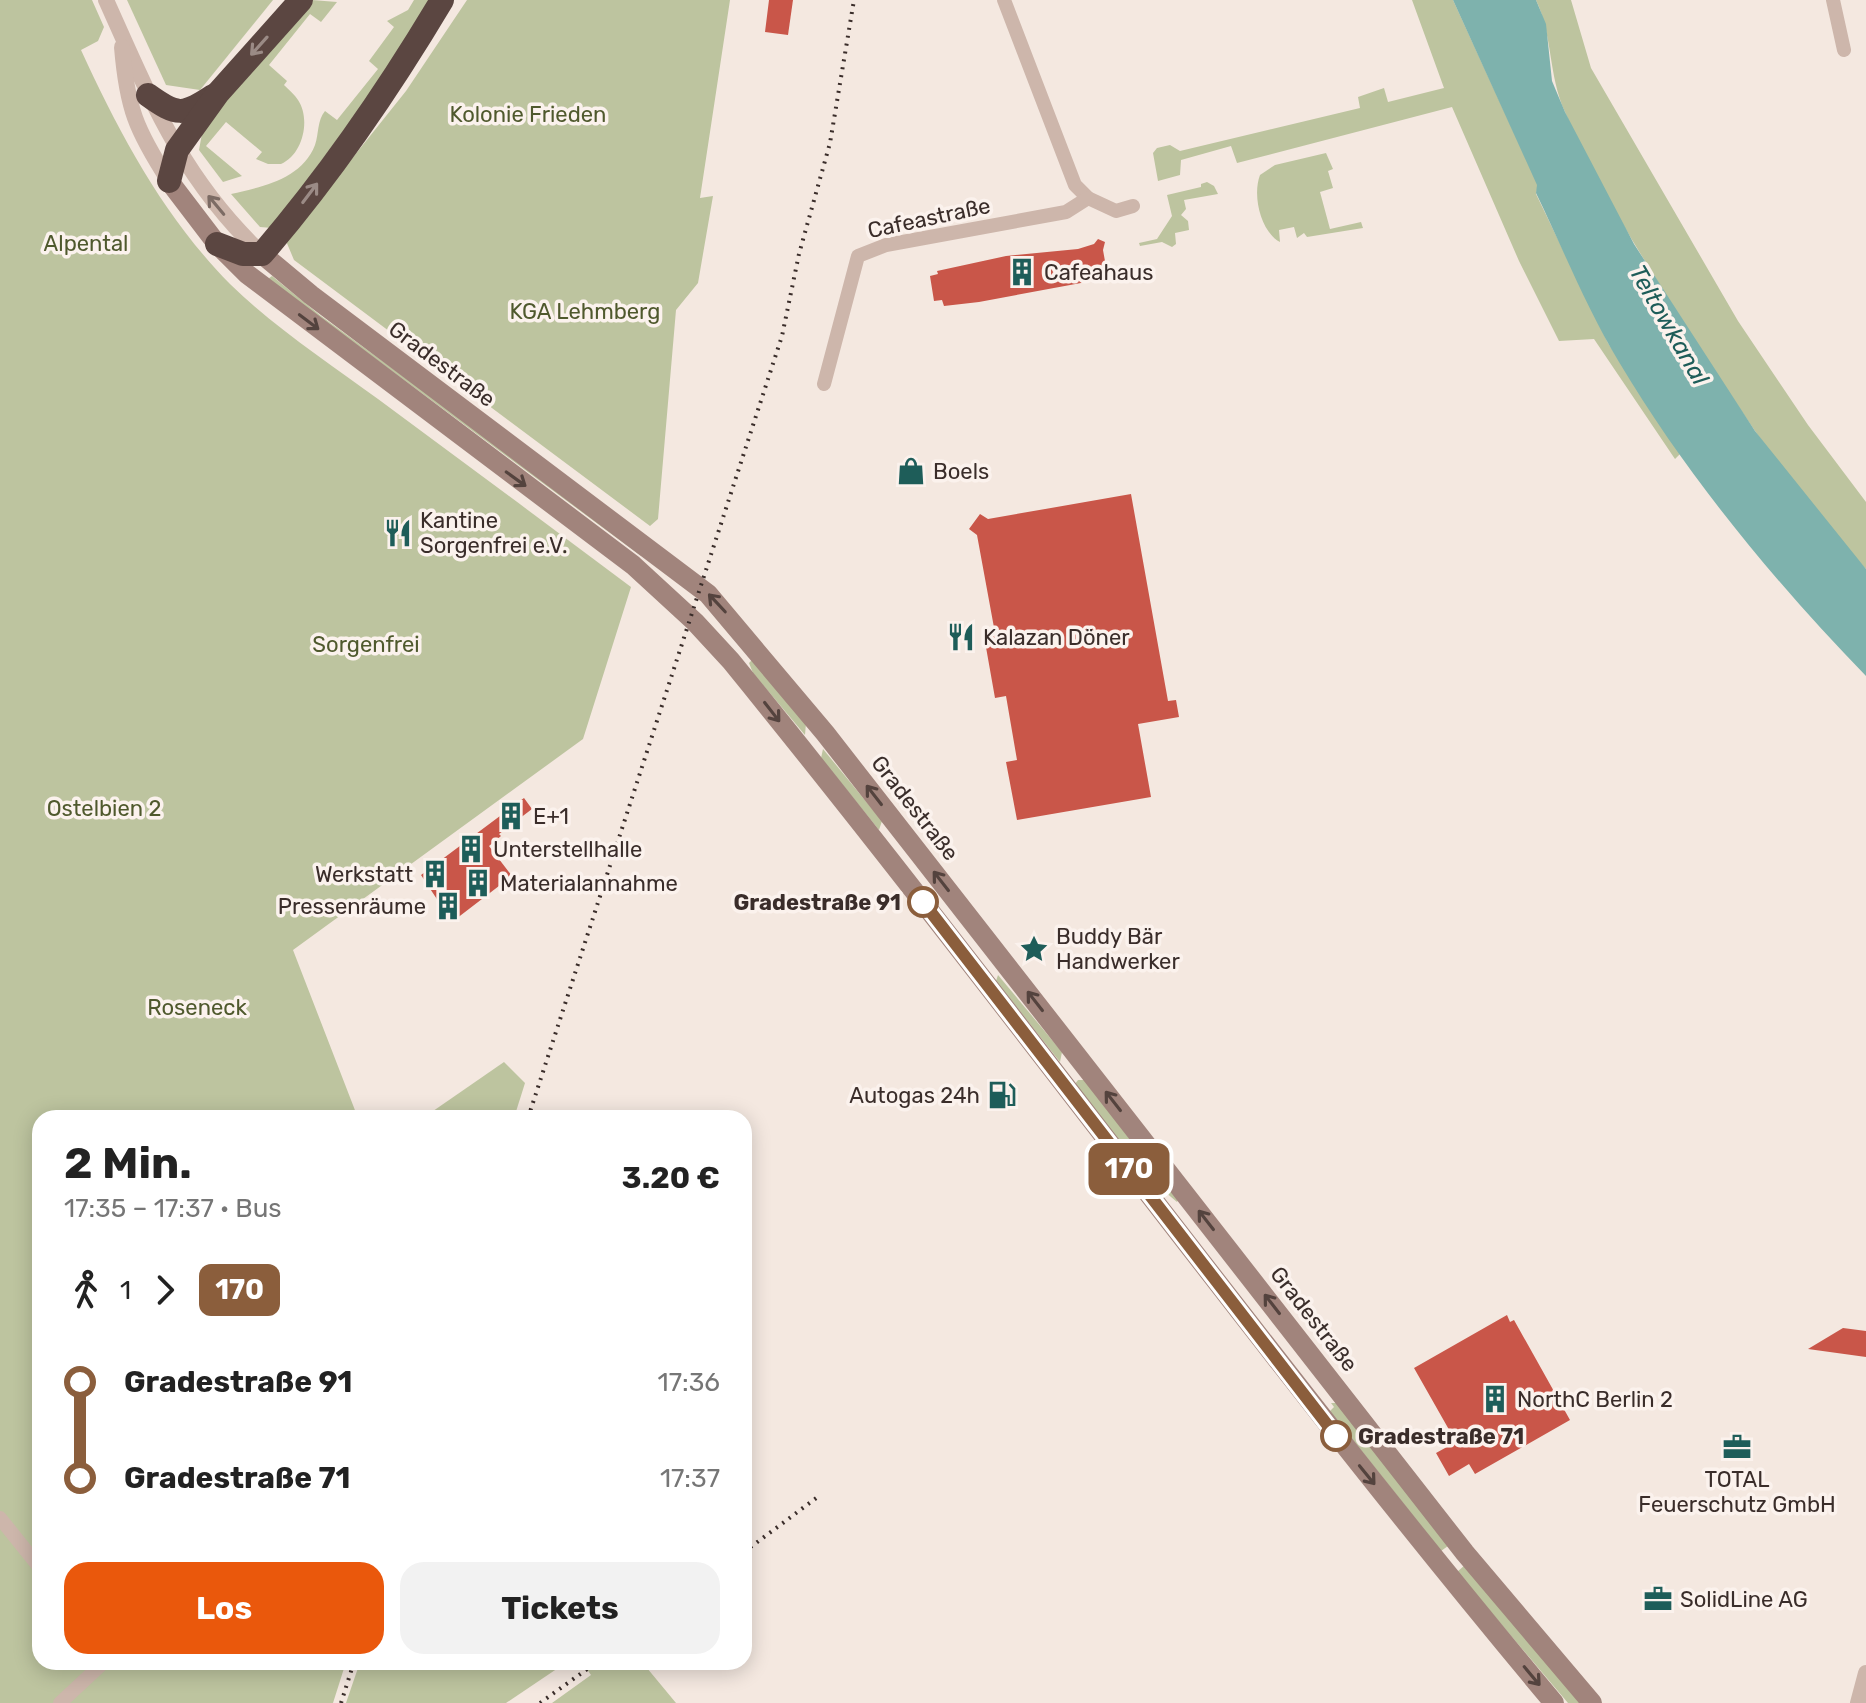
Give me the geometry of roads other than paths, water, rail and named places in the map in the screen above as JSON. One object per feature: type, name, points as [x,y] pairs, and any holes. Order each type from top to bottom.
[{"type":"highway","points":[[169,181],[177,150],[218,93],[301,0]]},
{"type":"highway","points":[[217,244],[243,254],[262,254],[360,127],[404,64],[442,0]]},
{"type":"highway","points":[[148,95],[169,110],[181,112],[191,110],[218,93]]},
{"type":"main road","name":"Gradestraße","points":[[169,181],[217,244],[269,292],[633,565],[695,622],[731,661],[933,915],[1327,1425],[1554,1703]]},
{"type":"main road","name":"Gradestraße","points":[[262,254],[311,295],[708,594],[825,733],[1465,1553],[1592,1703]]},
{"type":"street","name":"Gradestraße","points":[[106,0],[148,95],[177,150],[211,200],[262,254]]},
{"type":"street","points":[[1004,0],[1075,185],[1088,198],[1116,211],[1133,206]]},
{"type":"street","points":[[1833,0],[1844,50]]},
{"type":"street","name":"Gradestraße","points":[[121,34],[130,111],[136,129],[169,181]]},
{"type":"street","name":"Cafeastraße","points":[[824,384],[858,256],[886,245],[1066,212],[1088,198]]},
{"type":"street","points":[[0,1518],[32,1558]]},
{"type":"street","points":[[60,1703],[95,1670]]},
{"type":"street","points":[[1858,1703],[1866,1673]]},
{"type":"water","name":"Teltowkanal","points":[[1453,0],[1536,0],[1546,24],[1552,81],[1634,244],[1755,431],[1866,569],[1866,676],[1798,603],[1734,526],[1673,446],[1619,362],[1536,193],[1537,185]]},
{"type":"railway","points":[[531,1110],[782,336],[799,254],[830,143],[854,0]]},
{"type":"railway","points":[[752,1546],[819,1496]]},
{"type":"railway","points":[[341,1703],[351,1670]]},
{"type":"railway","points":[[540,1703],[586,1670]]},
{"type":"place","name":"Cafeahaus","points":[[1022,272]]},
{"type":"place","name":"Boels","points":[[911,471]]},
{"type":"place","name":"Kantine Sorgenfrei e.V.","points":[[398,533]]},
{"type":"place","name":"Kalazan Döner","points":[[961,637]]},
{"type":"place","name":"E+1","points":[[511,816]]},
{"type":"place","name":"Unterstellhalle","points":[[471,849]]},
{"type":"place","name":"Werkstatt","points":[[435,874]]},
{"type":"place","name":"Materialannahme","points":[[478,883]]},
{"type":"place","name":"Gradestraße 91","points":[[923,902]]},
{"type":"place","name":"Pressenräume","points":[[448,906]]},
{"type":"place","name":"Buddy Bär Handwerker","points":[[1034,949]]},
{"type":"place","name":"Autogas 24h","points":[[1002,1095]]},
{"type":"place","name":"NorthC Berlin 2","points":[[1495,1399]]},
{"type":"place","name":"Gradestraße 71","points":[[1336,1436]]},
{"type":"place","name":"TOTAL Feuerschutz GmbH","points":[[1737,1447]]},
{"type":"place","name":"SolidLine AG","points":[[1658,1599]]},
{"type":"park label","name":"Kolonie Frieden","points":[[528,114]]},
{"type":"park label","name":"Alpental","points":[[86,243]]},
{"type":"park label","name":"KGA Lehmberg","points":[[585,311]]},
{"type":"park label","name":"Sorgenfrei","points":[[366,644]]},
{"type":"park label","name":"Ostelbien 2","points":[[104,808]]},
{"type":"park label","name":"Roseneck","points":[[197,1007]]}]
